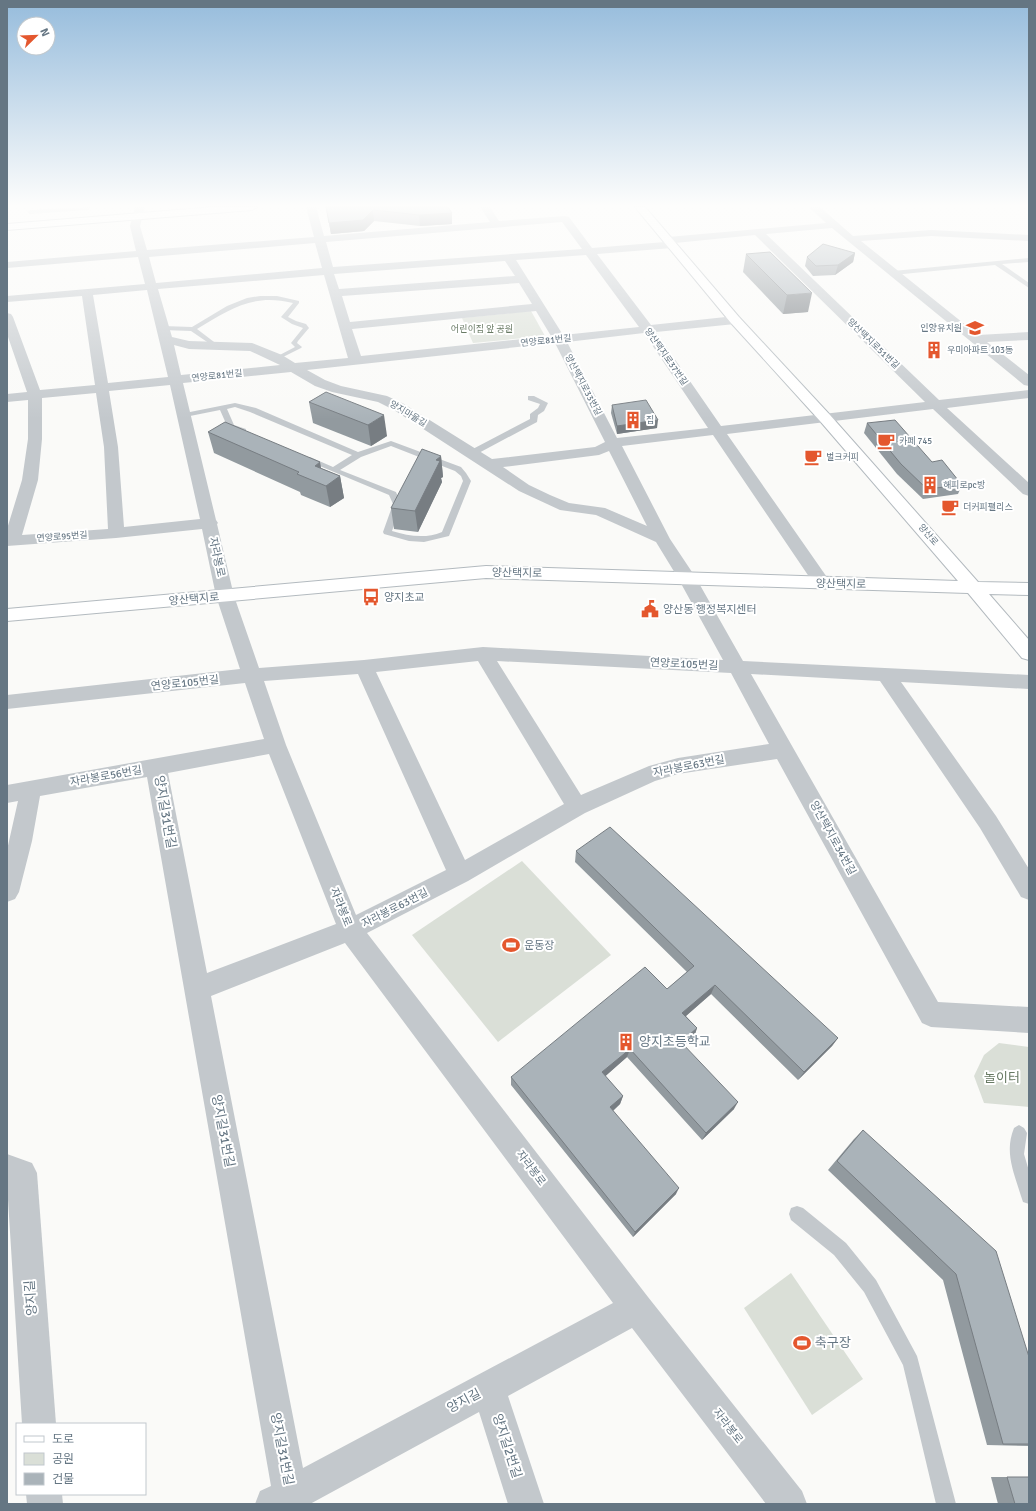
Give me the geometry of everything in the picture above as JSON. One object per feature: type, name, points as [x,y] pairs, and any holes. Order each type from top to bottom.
[{"type":"street","name":"자라봉로","points":[[148,278],[165,334],[175,380],[185,415],[225,596],[251,676],[276,745],[350,930],[637,1308],[789,1504]]},
{"type":"street","points":[[7,299],[256,278]]},
{"type":"street","points":[[330,278],[356,361]]},
{"type":"street","name":"양산택지로37번길","points":[[609,278],[648,330],[822,583]]},
{"type":"street","name":"양산로","points":[[700,278],[735,320],[825,418],[1029,653]]},
{"type":"street","name":"양산택지로51번길","points":[[805,278],[936,405],[1029,491]]},
{"type":"street","points":[[899,278],[1029,382]]},
{"type":"street","points":[[335,293],[523,279]]},
{"type":"street","name":"양산택지로33번길","points":[[523,279],[559,339],[662,539],[687,578]]},
{"type":"street","points":[[87,292],[111,447],[116,533]]},
{"type":"street","points":[[344,320],[539,307]]},
{"type":"street","points":[[7,317],[35,396],[35,440],[30,480],[9,540]]},
{"type":"street","name":"연양로81번길","points":[[7,398],[735,320]]},
{"type":"street","name":"양지마을길","points":[[165,334],[189,345],[252,347],[277,358],[320,383],[337,389],[368,395],[390,402],[472,453],[524,488],[544,498],[566,506],[599,511],[662,539]]},
{"type":"street","points":[[976,339],[1029,336]]},
{"type":"street","points":[[489,464],[599,450],[613,443],[1029,394]]},
{"type":"street","name":"연양로95번길","points":[[9,540],[116,533],[210,523]]},
{"type":"street","name":"양산택지로","points":[[7,615],[480,573],[511,572],[1029,589]]},
{"type":"street","name":"양산택지로34번길","points":[[687,578],[932,1014],[1029,1020]]},
{"type":"street","points":[[483,654],[577,807]]},
{"type":"street","name":"연양로105번길","points":[[7,702],[251,676],[364,667],[483,654],[1029,682]]},
{"type":"street","points":[[364,667],[460,874]]},
{"type":"street","points":[[886,675],[988,822],[1029,890]]},
{"type":"street","name":"자라봉로56번길","points":[[7,794],[276,745]]},
{"type":"street","name":"자라봉로63번길","points":[[197,989],[350,930],[460,874],[577,807],[649,774],[678,766],[783,750]]},
{"type":"street","name":"양지길31번길","points":[[156,767],[197,989],[285,1501]]},
{"type":"street","points":[[7,892],[31,789]]},
{"type":"street","name":"양지길","points":[[14,1171],[39,1423]]},
{"type":"street","name":"양지길","points":[[285,1501],[488,1388],[637,1308]]},
{"type":"street","name":"양지길2번길","points":[[488,1388],[526,1504]]},
{"type":"lane","points":[[1017,278],[1029,286]]},
{"type":"lane","points":[[165,334],[193,328],[224,310],[256,298],[270,297],[298,302],[284,317],[294,323],[304,325],[306,328],[295,340],[294,344],[299,348],[277,358]]},
{"type":"lane","points":[[193,328],[216,346]]},
{"type":"lane","points":[[472,453],[534,420],[534,414],[541,409],[544,403],[531,398]]},
{"type":"lane","points":[[185,415],[235,405],[252,410],[358,455]]},
{"type":"lane","points":[[223,408],[231,426],[253,436]]},
{"type":"lane","points":[[297,455],[393,494],[397,504],[387,532],[405,537],[425,540],[446,534],[467,481],[466,476],[458,469],[391,443],[358,455],[334,470]]},
{"type":"lane","points":[[1019,1133],[1016,1154],[1029,1196]]},
{"type":"lane","points":[[797,1214],[840,1249],[870,1286],[911,1362],[946,1504]]},
{"type":"green space","name":"어린이집 앞 공원","points":[[531,311],[545,336],[473,343],[462,318]]},
{"type":"green space","name":"운동장","points":[[522,861],[611,955],[498,1042],[412,935]]},
{"type":"green space","name":"놀이터","points":[[999,1043],[1029,1047],[1029,1107],[984,1103],[974,1076],[984,1055]]},
{"type":"green space","name":"축구장","points":[[791,1273],[863,1379],[812,1415],[744,1308]]},
{"type":"building","points":[[770,278],[796,278],[812,293],[787,295]]},
{"type":"building","points":[[326,392],[384,415],[368,425],[309,402]]},
{"type":"building","points":[[646,400],[658,420],[617,426],[612,405]]},
{"type":"building","points":[[895,420],[932,462],[942,460],[962,485],[927,489],[901,464],[867,423]]},
{"type":"building","points":[[225,422],[320,462],[315,466],[340,476],[326,486],[297,474],[299,472],[208,432]]},
{"type":"building","points":[[422,449],[441,456],[436,460],[440,461],[415,511],[391,508]]},
{"type":"building","name":"양지초등학교","points":[[610,827],[838,1038],[804,1072],[715,985],[682,1013],[697,1028],[681,1042],[738,1102],[706,1133],[630,1049],[602,1072],[623,1096],[610,1107],[679,1188],[635,1232],[511,1077],[645,967],[667,989],[694,966],[576,851]]},
{"type":"building","points":[[863,1130],[996,1251],[1029,1357],[1029,1444],[1003,1444],[956,1274],[837,1161]]},
{"type":"building","points":[[1007,1477],[1029,1477],[1029,1504],[1015,1504]]},
{"type":"place","name":"인양유치원","points":[[975,328]]},
{"type":"place","name":"우미아파트 103동","points":[[934,350]]},
{"type":"place","name":"집","points":[[633,420]]},
{"type":"place","name":"카페 745","points":[[886,441]]},
{"type":"place","name":"벌크커피","points":[[813,457]]},
{"type":"place","name":"해피로pc방","points":[[930,485]]},
{"type":"place","name":"더커피팰리스","points":[[950,507]]},
{"type":"place","name":"양지초교","points":[[371,597]]},
{"type":"place","name":"양산동 행정복지센터","points":[[650,609]]},
{"type":"place","name":"운동장","points":[[511,945]]},
{"type":"place","name":"양지초등학교","points":[[626,1042]]},
{"type":"place","name":"축구장","points":[[802,1343]]}]
